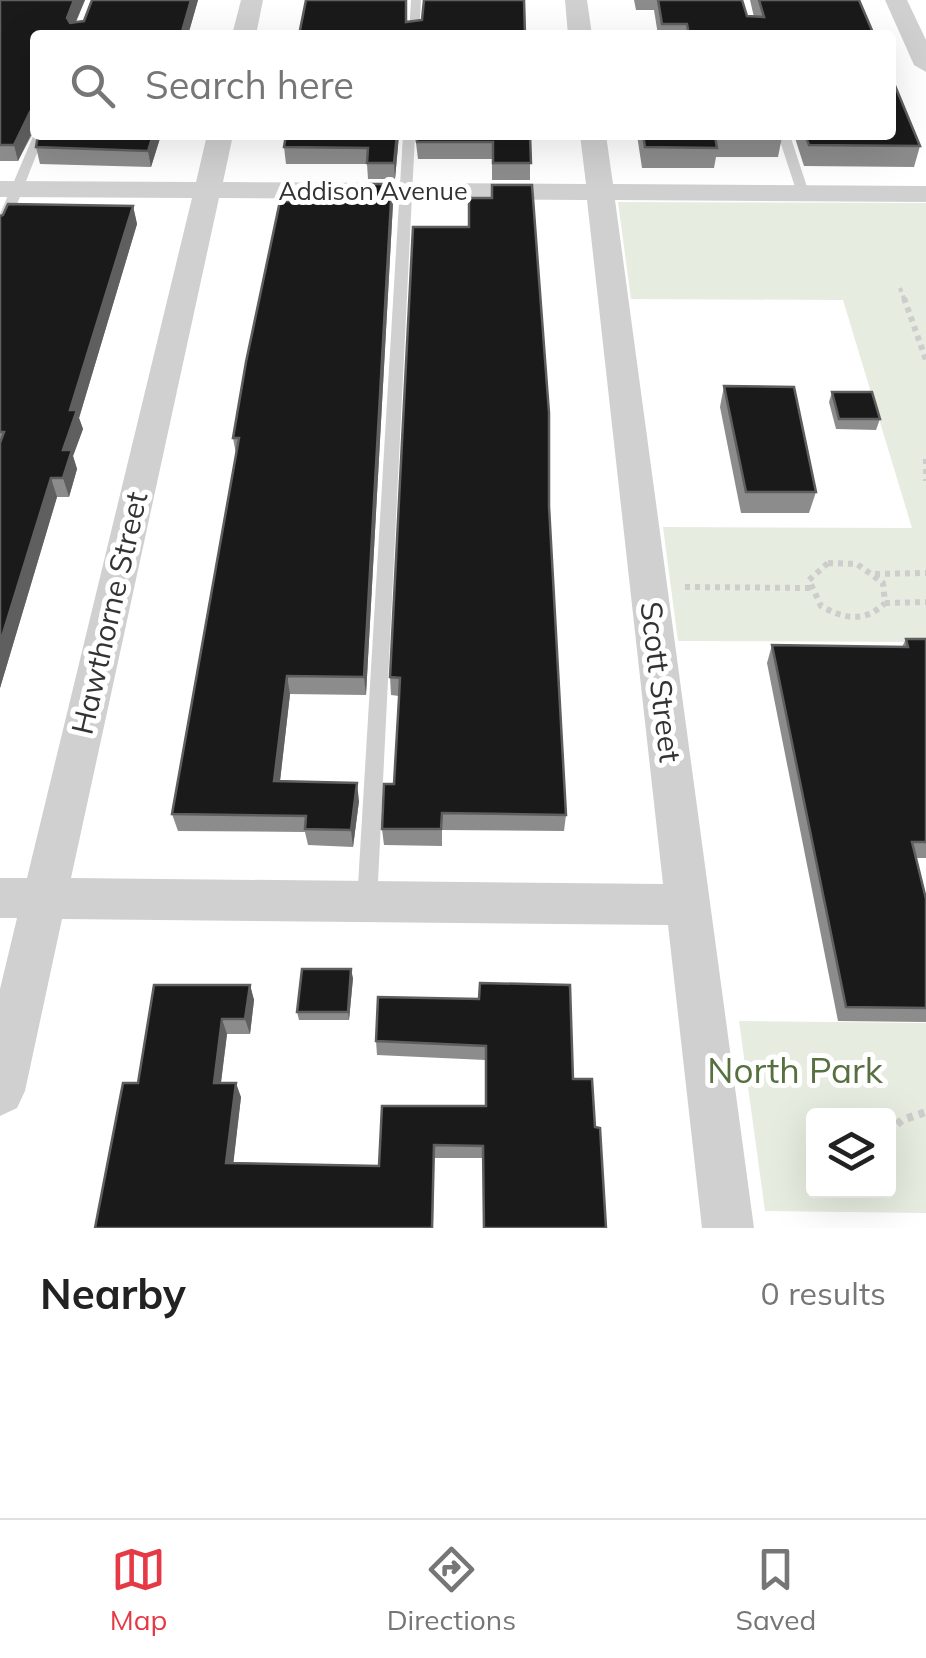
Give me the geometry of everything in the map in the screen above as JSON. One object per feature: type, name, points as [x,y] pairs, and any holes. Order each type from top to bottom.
[{"type":"street","points":[[245,30],[252,0]]},
{"type":"street","points":[[576,0],[579,30]]},
{"type":"street","points":[[896,0],[926,65]]},
{"type":"street","name":"Hawthorne Street","points":[[0,1091],[219,140]]},
{"type":"street","name":"Scott Street","points":[[594,140],[728,1228]]},
{"type":"street","name":"Addison Avenue","points":[[8,189],[926,194]]},
{"type":"street","points":[[0,898],[688,905]]},
{"type":"lane","points":[[414,30],[416,0]]},
{"type":"lane","points":[[0,230],[8,189],[35,140]]},
{"type":"lane","points":[[367,902],[409,140]]},
{"type":"lane","points":[[786,140],[802,193]]},
{"type":"path","points":[[900,288],[926,360]]},
{"type":"path","points":[[926,458],[926,482]]},
{"type":"path","points":[[885,603],[883,583],[857,564],[828,563],[814,572],[810,588],[821,606],[847,618],[872,615],[885,603],[926,602]]},
{"type":"path","points":[[875,574],[926,573]]},
{"type":"path","points":[[648,586],[810,588]]},
{"type":"path","points":[[896,1125],[926,1112]]},
{"type":"green space","points":[[618,202],[926,203],[926,642],[678,641],[663,527],[912,528],[843,300],[631,299]]},
{"type":"green space","name":"North Park","points":[[739,1021],[926,1023],[926,1213],[765,1211]]},
{"type":"building","points":[[0,0],[74,0],[67,18],[70,23],[84,21],[92,0],[191,0],[182,30],[30,30],[30,112],[14,145],[0,145]]},
{"type":"building","points":[[306,0],[406,0],[406,22],[422,20],[424,0],[524,0],[525,30],[300,30]]},
{"type":"building","points":[[658,0],[742,0],[747,16],[764,17],[759,0],[859,0],[872,30],[688,30],[687,24],[662,24]]},
{"type":"building","points":[[896,88],[920,146],[809,145],[807,140],[896,140]]},
{"type":"building","points":[[37,140],[151,140],[148,151],[36,147]]},
{"type":"building","points":[[285,140],[396,140],[394,163],[367,163],[368,148],[284,147]]},
{"type":"building","points":[[530,140],[531,163],[493,163],[493,142],[417,142]]},
{"type":"building","points":[[644,140],[716,140],[717,148],[645,147]]},
{"type":"building","points":[[364,184],[392,184],[364,677],[287,676],[274,781],[357,783],[351,830],[305,829],[306,816],[172,814],[239,438],[233,438],[246,362],[280,201],[362,201]]},
{"type":"building","points":[[492,185],[532,185],[549,413],[549,506],[566,815],[442,813],[441,829],[382,829],[384,784],[394,784],[399,698],[400,678],[390,677],[413,227],[469,227],[469,198],[492,198]]},
{"type":"building","points":[[8,204],[133,206],[70,410],[77,410],[63,450],[72,450],[63,478],[51,478],[0,643],[0,443],[4,432],[0,432],[0,216]]},
{"type":"building","points":[[724,386],[794,387],[816,492],[746,492]]},
{"type":"building","points":[[832,392],[872,392],[880,419],[839,419]]},
{"type":"building","points":[[906,639],[926,639],[926,842],[912,842],[926,899],[926,1008],[846,1007],[772,645],[908,647]]},
{"type":"building","points":[[302,969],[351,969],[348,1012],[297,1012]]},
{"type":"building","points":[[480,983],[570,985],[573,1079],[592,1079],[595,1127],[600,1128],[606,1228],[484,1228],[483,1146],[434,1145],[432,1228],[95,1228],[123,1083],[138,1083],[154,985],[250,985],[245,1019],[222,1019],[214,1083],[236,1083],[226,1163],[379,1166],[382,1106],[486,1106],[486,1046],[376,1041],[378,997],[479,999]]}]
